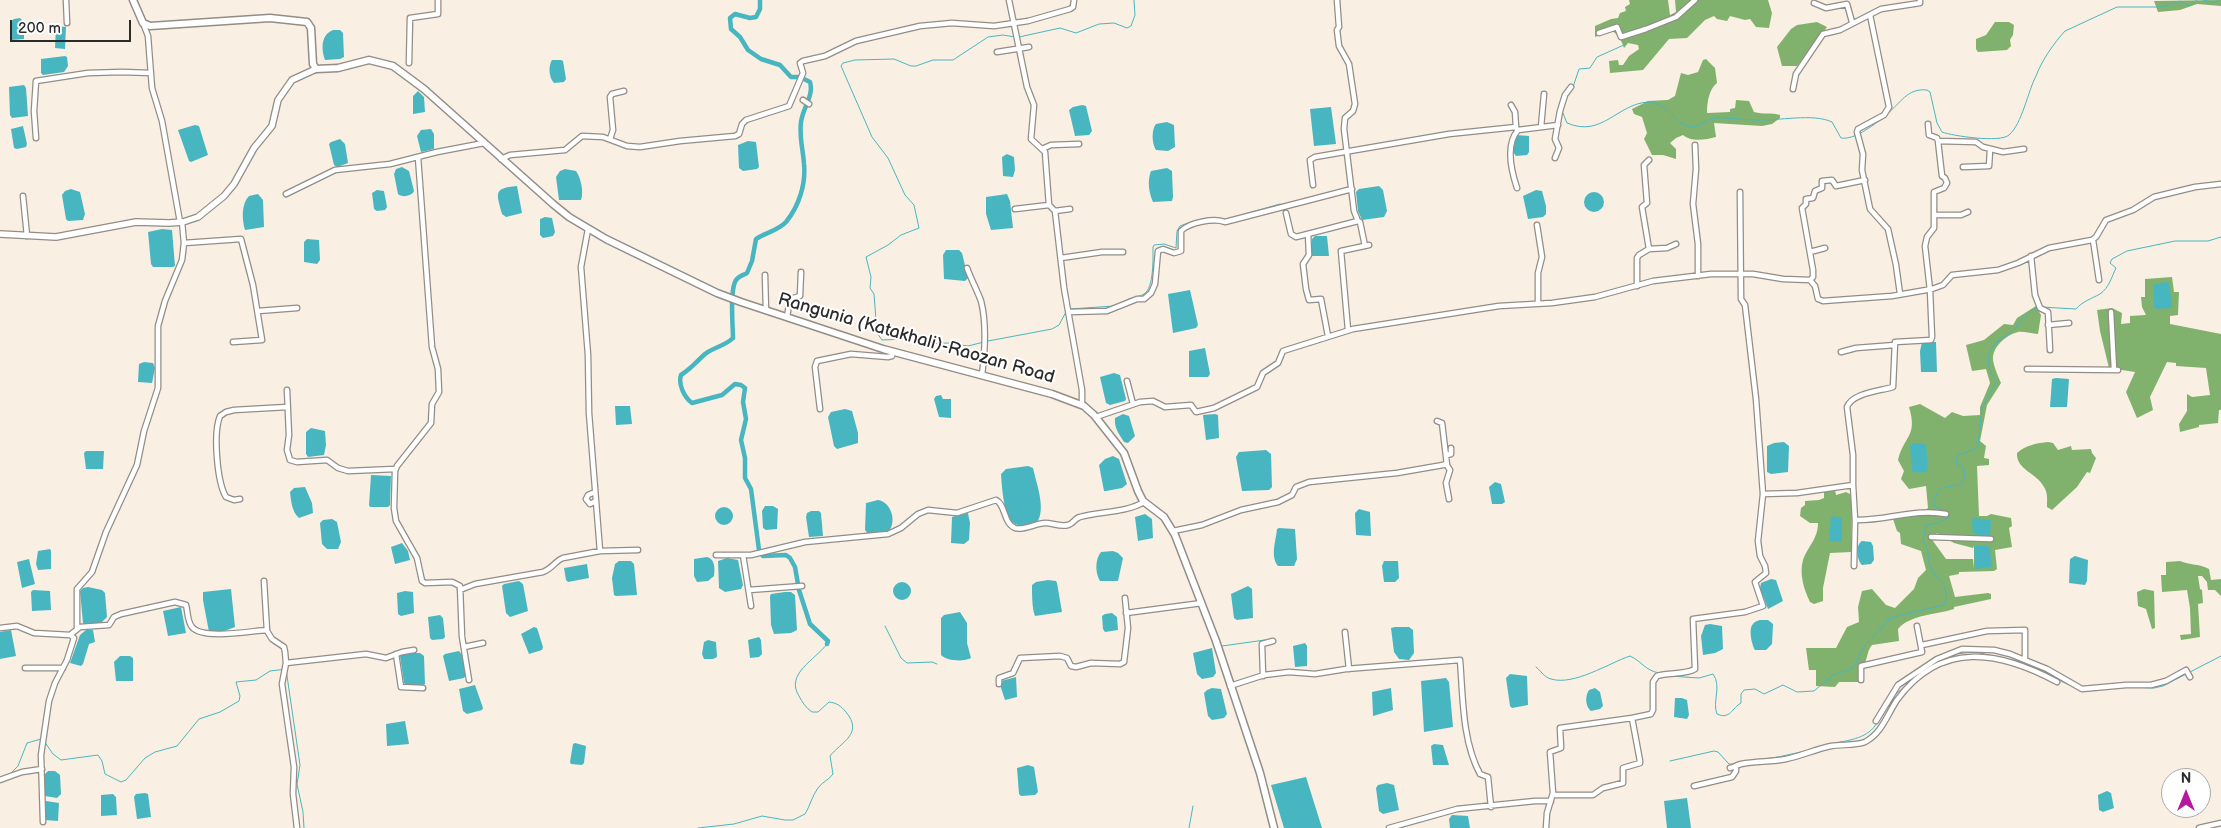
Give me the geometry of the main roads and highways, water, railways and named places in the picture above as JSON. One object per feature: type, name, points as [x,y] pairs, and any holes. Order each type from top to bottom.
[{"type":"main road","name":"Rangunia (Katakhali)-Raozan Road","points":[[133,0],[143,23],[150,26],[270,18],[307,22],[311,28],[312,50],[316,69],[338,68],[369,60],[393,66],[424,89],[501,159],[569,217],[588,229],[730,298],[766,311],[828,332],[1082,404],[1096,417],[1124,453],[1144,502],[1164,517],[1173,531],[1202,603],[1260,773],[1274,828]]},
{"type":"water","points":[[20,18],[24,22],[24,39],[11,40],[10,22]]},
{"type":"water","points":[[56,26],[66,27],[65,49],[55,48]]},
{"type":"water","points":[[333,30],[340,30],[343,33],[344,57],[325,60],[323,42],[326,35]]},
{"type":"water","points":[[67,57],[68,66],[64,72],[43,75],[41,73],[41,59]]},
{"type":"water","points":[[552,60],[563,61],[566,79],[564,82],[554,83],[552,81],[550,69]]},
{"type":"water","points":[[24,85],[26,88],[28,116],[12,118],[10,115],[9,87]]},
{"type":"water","points":[[418,91],[424,97],[425,112],[413,114],[413,96]]},
{"type":"water","points":[[1082,105],[1086,106],[1092,131],[1089,135],[1075,136],[1069,110]]},
{"type":"water","points":[[1331,107],[1336,144],[1314,146],[1310,109]]},
{"type":"water","points":[[1167,122],[1174,125],[1175,147],[1168,151],[1156,150],[1153,137],[1154,127],[1156,124]]},
{"type":"water","points":[[195,125],[199,126],[208,155],[191,162],[178,130]]},
{"type":"water","points":[[23,126],[26,147],[14,148],[11,129]]},
{"type":"water","points":[[431,129],[434,134],[434,149],[421,152],[417,136],[421,130]]},
{"type":"water","points":[[1516,135],[1529,136],[1529,152],[1527,155],[1516,156],[1513,152]]},
{"type":"water","points":[[340,139],[345,144],[348,163],[337,167],[334,165],[329,144]]},
{"type":"water","points":[[748,141],[756,142],[759,167],[743,171],[739,168],[738,145]]},
{"type":"water","points":[[1007,154],[1014,157],[1015,170],[1013,177],[1003,176],[1002,157]]},
{"type":"water","points":[[402,167],[409,171],[414,191],[407,196],[398,194],[394,174],[396,169]]},
{"type":"water","points":[[1167,168],[1172,171],[1172,201],[1153,202],[1149,187],[1151,171]]},
{"type":"water","points":[[565,169],[576,171],[578,174],[582,189],[581,200],[559,200],[556,177],[560,171]]},
{"type":"water","points":[[517,186],[522,213],[506,217],[502,214],[498,193],[503,188]]},
{"type":"water","points":[[1379,186],[1383,190],[1387,211],[1384,217],[1362,220],[1358,211],[1356,192],[1359,189]]},
{"type":"water","points":[[71,189],[80,192],[85,214],[83,220],[68,221],[66,219],[62,195],[65,191]]},
{"type":"water","points":[[377,190],[384,191],[387,207],[385,210],[377,211],[374,209],[372,193]]},
{"type":"water","points":[[1536,190],[1542,191],[1546,214],[1543,217],[1528,219],[1523,196]]},
{"type":"water","points":[[1594,192],[1601,195],[1604,202],[1601,209],[1594,212],[1587,209],[1584,202],[1587,195]]},
{"type":"water","points":[[258,194],[263,200],[264,227],[245,230],[243,208],[246,199],[249,196]]},
{"type":"water","points":[[1007,194],[1010,201],[1013,228],[991,230],[986,214],[986,197]]},
{"type":"water","points":[[545,217],[552,218],[555,232],[553,236],[543,238],[540,235],[540,219]]},
{"type":"water","points":[[162,229],[172,230],[175,266],[173,267],[153,267],[151,264],[148,232]]},
{"type":"water","points":[[1315,236],[1327,236],[1329,256],[1312,256],[1312,239]]},
{"type":"water","points":[[307,239],[319,240],[320,260],[317,264],[304,262],[304,242]]},
{"type":"water","points":[[946,250],[959,250],[962,253],[968,278],[965,281],[944,279],[943,255]]},
{"type":"water","points":[[2169,283],[2172,306],[2171,308],[2156,309],[2154,307],[2153,285]]},
{"type":"water","points":[[1190,290],[1198,325],[1196,328],[1173,333],[1168,294]]},
{"type":"water","points":[[1922,342],[1936,342],[1937,372],[1921,372],[1920,351]]},
{"type":"water","points":[[1205,348],[1210,374],[1208,377],[1189,377],[1189,351]]},
{"type":"water","points":[[144,362],[153,363],[155,368],[152,383],[138,382],[139,364]]},
{"type":"water","points":[[1114,373],[1120,375],[1126,399],[1125,401],[1110,405],[1106,403],[1100,377]]},
{"type":"water","points":[[2052,379],[2069,379],[2067,407],[2050,407]]},
{"type":"water","points":[[941,395],[943,399],[951,399],[951,418],[939,417],[934,399],[936,396]]},
{"type":"water","points":[[615,406],[630,406],[632,424],[616,425]]},
{"type":"water","points":[[845,409],[852,411],[858,433],[858,443],[837,449],[834,446],[828,417],[831,412]]},
{"type":"water","points":[[1123,414],[1129,416],[1135,436],[1128,443],[1124,442],[1115,425],[1115,418]]},
{"type":"water","points":[[1203,415],[1218,415],[1219,438],[1206,440]]},
{"type":"water","points":[[311,428],[325,431],[326,445],[324,455],[308,457],[306,454],[306,432]]},
{"type":"water","points":[[1784,442],[1789,446],[1788,472],[1771,474],[1767,472],[1767,446]]},
{"type":"water","points":[[1913,443],[1926,444],[1928,471],[1920,473],[1912,471],[1910,446]]},
{"type":"water","points":[[1266,450],[1271,454],[1272,487],[1269,490],[1242,491],[1236,457],[1239,452]]},
{"type":"water","points":[[86,451],[104,451],[103,469],[86,469],[84,453]]},
{"type":"water","points":[[1113,456],[1119,459],[1127,484],[1122,488],[1104,491],[1099,465],[1105,459]]},
{"type":"water","points":[[1028,466],[1033,468],[1040,497],[1040,517],[1037,522],[1018,525],[1013,522],[1006,511],[1001,474],[1006,469]]},
{"type":"water","points":[[371,475],[391,476],[390,505],[388,507],[370,507]]},
{"type":"water","points":[[1495,482],[1501,484],[1505,502],[1502,504],[1492,504],[1489,487]]},
{"type":"water","points":[[305,487],[312,503],[313,513],[299,518],[293,510],[290,492],[294,488]]},
{"type":"water","points":[[878,500],[883,501],[889,508],[892,517],[891,527],[889,531],[868,534],[865,530],[866,503]]},
{"type":"water","points":[[765,506],[773,506],[778,509],[777,529],[766,530],[763,528],[762,511]]},
{"type":"water","points":[[724,507],[730,510],[733,516],[730,522],[724,525],[718,522],[715,516],[718,510]]},
{"type":"water","points":[[1359,509],[1370,512],[1371,536],[1356,535],[1355,513]]},
{"type":"water","points":[[819,511],[821,513],[823,536],[809,537],[806,517],[807,513]]},
{"type":"water","points":[[968,513],[970,523],[969,540],[964,544],[951,543],[952,517]]},
{"type":"water","points":[[1145,514],[1152,519],[1153,538],[1138,541],[1135,517]]},
{"type":"water","points":[[1831,516],[1842,518],[1842,542],[1829,541]]},
{"type":"water","points":[[1975,518],[1991,520],[1990,536],[1973,534],[1972,520]]},
{"type":"water","points":[[332,519],[337,522],[341,542],[338,549],[327,549],[322,544],[320,523],[323,520]]},
{"type":"water","points":[[1277,529],[1295,529],[1297,559],[1294,566],[1278,566],[1274,558]]},
{"type":"water","points":[[1862,541],[1871,542],[1873,546],[1874,560],[1871,564],[1862,565],[1859,560],[1858,546]]},
{"type":"water","points":[[402,543],[408,551],[410,560],[395,564],[391,547]]},
{"type":"water","points":[[1986,545],[1990,548],[1992,567],[1975,569],[1974,546]]},
{"type":"water","points":[[50,549],[51,569],[38,570],[36,564],[38,551]]},
{"type":"water","points":[[1113,551],[1123,558],[1118,581],[1100,581],[1096,566],[1099,555],[1101,552]]},
{"type":"water","points":[[2075,556],[2088,560],[2087,581],[2085,585],[2069,583],[2070,559]]},
{"type":"water","points":[[707,557],[713,562],[714,576],[708,581],[697,582],[694,576],[694,559]]},
{"type":"water","points":[[727,558],[738,560],[743,585],[741,589],[725,592],[719,588],[718,561]]},
{"type":"water","points":[[29,559],[35,584],[22,588],[17,562]]},
{"type":"water","points":[[619,561],[631,561],[634,564],[637,595],[614,595],[612,578],[615,564]]},
{"type":"water","points":[[1384,561],[1398,561],[1399,578],[1395,582],[1384,582],[1382,566]]},
{"type":"water","points":[[587,564],[589,578],[568,582],[566,580],[564,568]]},
{"type":"water","points":[[1771,579],[1776,580],[1783,601],[1768,609],[1760,588],[1761,583]]},
{"type":"water","points":[[519,581],[523,584],[528,611],[510,617],[506,613],[502,586]]},
{"type":"water","points":[[1056,581],[1057,583],[1062,612],[1035,616],[1032,585],[1036,582]]},
{"type":"water","points":[[898,582],[906,582],[911,587],[909,598],[898,600],[893,595],[893,587]]},
{"type":"water","points":[[1248,586],[1252,589],[1253,618],[1237,620],[1234,618],[1231,594]]},
{"type":"water","points":[[88,587],[102,590],[105,593],[107,617],[101,623],[86,625],[83,623],[80,591]]},
{"type":"water","points":[[231,589],[235,627],[222,632],[209,632],[203,592]]},
{"type":"water","points":[[33,590],[50,591],[51,610],[32,611],[31,592]]},
{"type":"water","points":[[413,592],[414,613],[401,616],[398,614],[397,593]]},
{"type":"water","points":[[791,592],[795,595],[797,630],[791,633],[774,634],[771,625],[770,596],[771,594]]},
{"type":"water","points":[[181,607],[186,633],[168,636],[163,611]]},
{"type":"water","points":[[960,612],[967,623],[967,643],[971,658],[951,660],[941,655],[941,618],[944,615]]},
{"type":"water","points":[[1112,613],[1117,617],[1118,630],[1105,632],[1102,616]]},
{"type":"water","points":[[440,615],[443,618],[445,637],[432,640],[430,638],[428,617]]},
{"type":"water","points":[[1768,620],[1773,624],[1772,644],[1766,650],[1755,650],[1751,629],[1754,623]]},
{"type":"water","points":[[1705,625],[1722,626],[1723,649],[1715,653],[1703,655],[1701,636]]},
{"type":"water","points":[[534,627],[537,628],[543,647],[542,650],[529,654],[521,634]]},
{"type":"water","points":[[1409,627],[1413,630],[1414,653],[1409,660],[1399,659],[1394,652],[1391,628]]},
{"type":"water","points":[[11,630],[16,656],[0,659],[0,632]]},
{"type":"water","points":[[86,630],[93,630],[95,642],[89,644],[81,666],[70,663],[80,635]]},
{"type":"water","points":[[759,637],[762,654],[759,657],[750,658],[748,640]]},
{"type":"water","points":[[708,640],[716,642],[717,657],[713,659],[704,659],[702,654],[704,642]]},
{"type":"water","points":[[1305,643],[1307,646],[1307,666],[1295,667],[1293,646]]},
{"type":"water","points":[[1212,648],[1216,673],[1213,677],[1202,679],[1197,674],[1193,653]]},
{"type":"water","points":[[459,651],[463,656],[466,675],[464,678],[449,681],[443,656]]},
{"type":"water","points":[[408,653],[420,653],[424,656],[425,684],[414,686],[404,683],[400,656]]},
{"type":"water","points":[[120,656],[130,656],[133,658],[133,681],[116,681],[114,662]]},
{"type":"water","points":[[1510,674],[1527,676],[1528,705],[1512,708],[1510,706],[1506,678]]},
{"type":"water","points":[[1016,677],[1017,697],[1005,700],[1001,681]]},
{"type":"water","points":[[1446,678],[1449,682],[1453,727],[1424,732],[1421,681]]},
{"type":"water","points":[[475,685],[483,708],[482,710],[467,714],[463,711],[459,689]]},
{"type":"water","points":[[1212,688],[1221,689],[1227,714],[1224,718],[1212,720],[1208,716],[1204,693]]},
{"type":"water","points":[[1391,688],[1393,710],[1373,716],[1372,692]]},
{"type":"water","points":[[1595,688],[1600,692],[1603,706],[1600,709],[1591,711],[1586,701],[1587,695],[1589,690]]},
{"type":"water","points":[[1675,698],[1687,700],[1689,715],[1687,719],[1674,717]]},
{"type":"water","points":[[405,721],[409,744],[387,746],[386,724]]},
{"type":"water","points":[[573,744],[586,746],[584,763],[582,765],[571,764],[570,762]]},
{"type":"water","points":[[1434,744],[1443,745],[1449,765],[1433,765],[1431,746]]},
{"type":"water","points":[[1028,765],[1034,767],[1038,792],[1035,795],[1021,796],[1019,794],[1017,768]]},
{"type":"water","points":[[48,771],[55,771],[60,775],[61,794],[57,798],[45,796],[44,775]]},
{"type":"water","points":[[1306,777],[1322,828],[1284,828],[1271,785]]},
{"type":"water","points":[[1387,783],[1394,785],[1399,810],[1383,814],[1379,811],[1376,788],[1378,785]]},
{"type":"water","points":[[2107,791],[2111,793],[2114,808],[2103,812],[2099,810],[2098,795]]},
{"type":"water","points":[[113,794],[116,797],[117,815],[101,816],[101,795]]},
{"type":"water","points":[[136,794],[148,794],[151,817],[137,819],[134,797]]},
{"type":"water","points":[[1687,798],[1691,828],[1667,828],[1664,801]]},
{"type":"water","points":[[44,802],[59,803],[58,821],[45,820]]},
{"type":"water","points":[[1452,815],[1468,816],[1470,828],[1450,828],[1449,819]]},
{"type":"waterway","points":[[760,0],[760,9],[756,17],[750,18],[735,14],[730,18],[731,29],[740,37],[748,50],[761,59],[780,65],[791,77],[800,77],[810,82],[811,92],[802,117],[801,127],[804,159],[803,187],[795,209],[786,222],[756,239],[752,261],[747,273],[738,278],[735,283],[732,298],[733,338],[705,354],[681,375],[680,382],[684,394],[692,403],[722,395],[735,384],[745,388],[743,402],[746,419],[741,440],[745,458],[745,478],[751,489],[759,550],[763,556],[786,555],[790,558],[795,567],[799,590],[810,624],[828,641],[827,644]]},
{"type":"waterway","points":[[1019,37],[1060,28],[1076,33],[1099,24],[1114,23],[1127,28],[1131,26],[1135,15],[1134,0]]},
{"type":"waterway","points":[[1887,114],[1909,94],[1914,91],[1927,90],[1930,92],[1937,123],[1942,132],[1987,139],[2004,137],[2014,130],[2042,64],[2065,31],[2117,7],[2164,7],[2180,1],[2189,6],[2197,0]]},
{"type":"waterway","points":[[2203,0],[2214,2],[2219,0]]},
{"type":"waterway","points":[[984,342],[968,346],[948,343],[926,344],[907,339],[882,340],[877,333],[874,294],[870,288],[871,277],[866,257],[888,245],[901,235],[919,228],[914,205],[905,195],[888,158],[872,137],[841,66],[843,63],[855,60],[894,59],[911,66],[933,60],[953,60],[988,37],[1003,35],[1015,37]]},
{"type":"waterway","points":[[1573,87],[1579,69],[1590,68],[1597,57],[1624,45]]},
{"type":"waterway","points":[[1562,111],[1567,123],[1579,126],[1590,126],[1600,123],[1627,108],[1648,102],[1661,106],[1682,124],[1693,127],[1714,118],[1751,120],[1815,118],[1832,122],[1841,138],[1857,135],[1882,119]]},
{"type":"waterway","points":[[1234,217],[1280,204]]},
{"type":"waterway","points":[[1122,303],[1144,294],[1150,286],[1154,245],[1164,244],[1176,248],[1177,231],[1180,226],[1207,218],[1223,219]]},
{"type":"waterway","points":[[2041,307],[2076,309],[2084,302],[2100,294],[2108,285],[2116,268],[2110,263],[2112,259],[2127,251],[2175,241],[2208,241],[2221,237]]},
{"type":"waterway","points":[[1070,309],[1114,306]]},
{"type":"waterway","points":[[1670,676],[1699,678],[1713,674],[1717,684],[1717,714],[1725,716],[1741,703],[1741,694],[1744,690],[1755,689],[1764,694],[1783,685],[1797,692],[1814,691],[1833,675],[1853,668],[1865,645],[1892,617],[1944,605],[1946,598],[1945,588],[1931,569],[1927,547],[1923,541],[1926,525],[1938,523],[1950,517],[1948,513],[1934,506],[1934,498],[1941,488],[1959,485],[1963,482],[1965,473],[1963,467],[1957,465],[1958,455],[1973,450],[1978,446],[1982,408],[1996,382],[1990,371],[1988,361],[1991,350],[1999,340],[2012,332],[2026,315],[2037,308]]},
{"type":"waterway","points":[[988,341],[1052,329],[1059,325],[1067,310]]},
{"type":"waterway","points":[[885,626],[901,658],[907,663],[932,662],[937,664]]},
{"type":"waterway","points":[[1222,646],[1265,640]]},
{"type":"waterway","points":[[698,828],[734,824],[762,816],[793,820],[805,814],[818,788],[833,774],[830,756],[849,737],[853,726],[846,712],[841,706],[834,703],[829,702],[818,712],[812,712],[803,703],[796,688],[796,681],[803,668],[827,644]]},
{"type":"waterway","points":[[1930,666],[1956,654],[1975,652],[2017,661],[2076,688]]},
{"type":"waterway","points":[[1536,667],[1551,679],[1570,679],[1581,677],[1630,656],[1650,670],[1659,673]]},
{"type":"waterway","points":[[2085,691],[2163,686],[2221,656]]},
{"type":"waterway","points":[[44,741],[53,754],[61,760],[98,755],[102,761],[105,774],[121,782],[126,780],[145,758],[155,752],[177,746],[199,719],[220,712],[239,701],[240,696],[236,682],[256,680],[270,671],[286,669],[300,765],[297,784],[303,812],[304,828]]},
{"type":"waterway","points":[[1894,696],[1918,674]]},
{"type":"waterway","points":[[1835,743],[1864,735],[1877,723]]},
{"type":"waterway","points":[[10,774],[18,766],[27,743],[41,739]]},
{"type":"waterway","points":[[1818,747],[1831,744]]},
{"type":"waterway","points":[[1742,762],[1810,750]]},
{"type":"waterway","points":[[1670,761],[1714,751],[1718,752],[1729,764],[1734,764]]},
{"type":"waterway","points":[[1189,828],[1193,806]]}]
